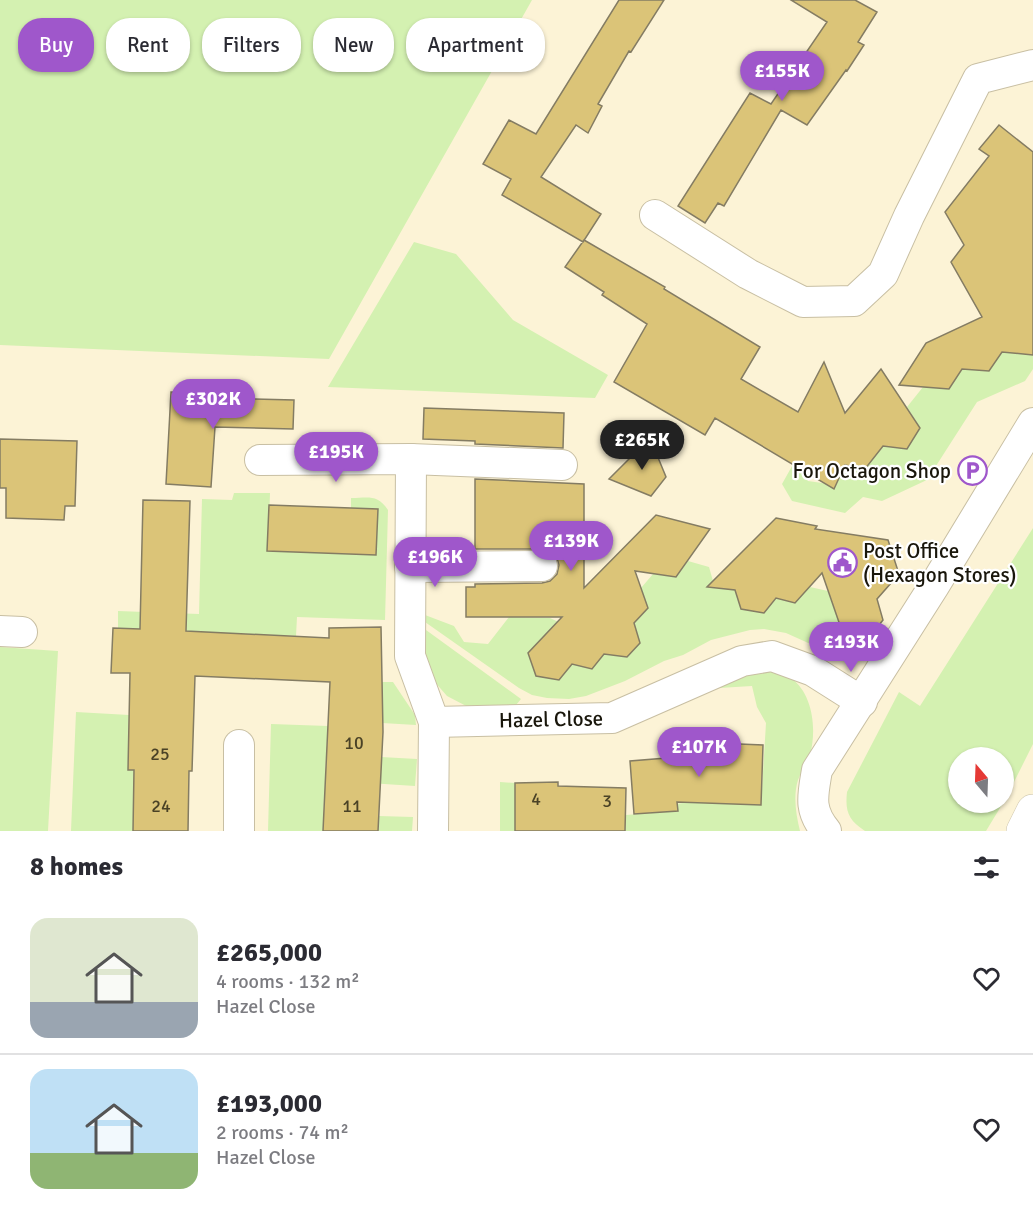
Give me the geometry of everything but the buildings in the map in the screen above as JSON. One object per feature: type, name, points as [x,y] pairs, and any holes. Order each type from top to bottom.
[{"type":"street","points":[[655,215],[748,274],[802,302],[854,301],[883,274],[909,216],[978,79],[1033,65]]},
{"type":"street","points":[[826,831],[820,824],[812,801],[817,770],[862,702],[1033,423]]},
{"type":"street","points":[[260,460],[411,459],[562,465]]},
{"type":"street","points":[[411,459],[410,656],[434,722],[433,831]]},
{"type":"street","points":[[410,567],[542,566]]},
{"type":"street","name":"Hazel Close","points":[[434,722],[612,718],[742,661],[772,656],[813,671],[862,702]]},
{"type":"street","points":[[239,745],[239,831]]},
{"type":"street","points":[[1023,831],[1033,811]]},
{"type":"green space","points":[[0,0],[532,0],[522,18],[406,18],[406,72],[491,72],[329,359],[0,345]]},
{"type":"green space","points":[[414,242],[456,254],[513,320],[608,375],[595,398],[328,387]]},
{"type":"green space","points":[[1033,347],[1033,369],[1025,381],[977,402],[929,479],[882,501],[863,497],[845,513],[792,501],[782,484],[796,459],[808,481],[836,485],[845,465],[865,469],[883,446],[907,449],[920,428],[907,407],[923,387],[949,389],[962,369],[989,371],[1002,352],[1028,354]]},
{"type":"green space","points":[[234,493],[270,493],[268,551],[375,555],[377,509],[351,508],[351,498],[372,498],[380,501],[388,510],[385,620],[297,617],[296,636],[118,628],[118,611],[199,614],[202,499],[232,500]]},
{"type":"green space","points":[[1033,528],[1033,744],[1014,782],[1014,747],[948,747],[948,813],[997,813],[986,831],[865,831],[851,819],[847,805],[847,792],[899,692],[920,706]]},
{"type":"green space","points":[[688,561],[709,567],[715,588],[735,589],[742,609],[764,613],[776,598],[795,602],[810,587],[828,591],[842,632],[870,636],[857,647],[838,653],[826,651],[786,633],[764,629],[750,630],[711,640],[625,681],[586,696],[569,699],[532,695],[425,622],[425,615],[454,626],[464,642],[488,644],[509,617],[550,618],[567,626],[556,641],[542,638],[528,653],[536,676],[572,664],[592,669],[604,654],[627,657],[640,643],[634,623],[648,608],[641,588],[653,574],[676,577]]},
{"type":"green space","points":[[426,630],[521,699],[516,705],[470,708],[447,696],[427,673],[423,648]]},
{"type":"green space","points":[[0,647],[58,651],[48,831],[0,831]]},
{"type":"green space","points":[[760,667],[791,678],[809,703],[813,723],[812,745],[809,758],[798,780],[795,799],[800,831],[625,831],[626,815],[677,811],[677,804],[689,802],[761,805],[766,723],[757,707],[752,686],[719,688],[717,679]]},
{"type":"green space","points":[[381,682],[393,682],[415,715],[416,725],[382,723]]},
{"type":"green space","points":[[76,712],[129,715],[128,770],[188,771],[189,777],[134,777],[133,813],[157,831],[71,831]]},
{"type":"green space","points":[[271,724],[328,726],[325,773],[380,776],[381,757],[417,759],[415,786],[338,781],[324,795],[323,831],[268,831]]},
{"type":"green space","points":[[500,782],[515,783],[515,831],[500,831]]},
{"type":"green space","points":[[379,816],[413,817],[412,831],[378,831]]},
{"type":"place","name":"For Octagon Shop","points":[[972,471]]},
{"type":"place","name":"Post Office (Hexagon Stores)","points":[[842,563]]}]
